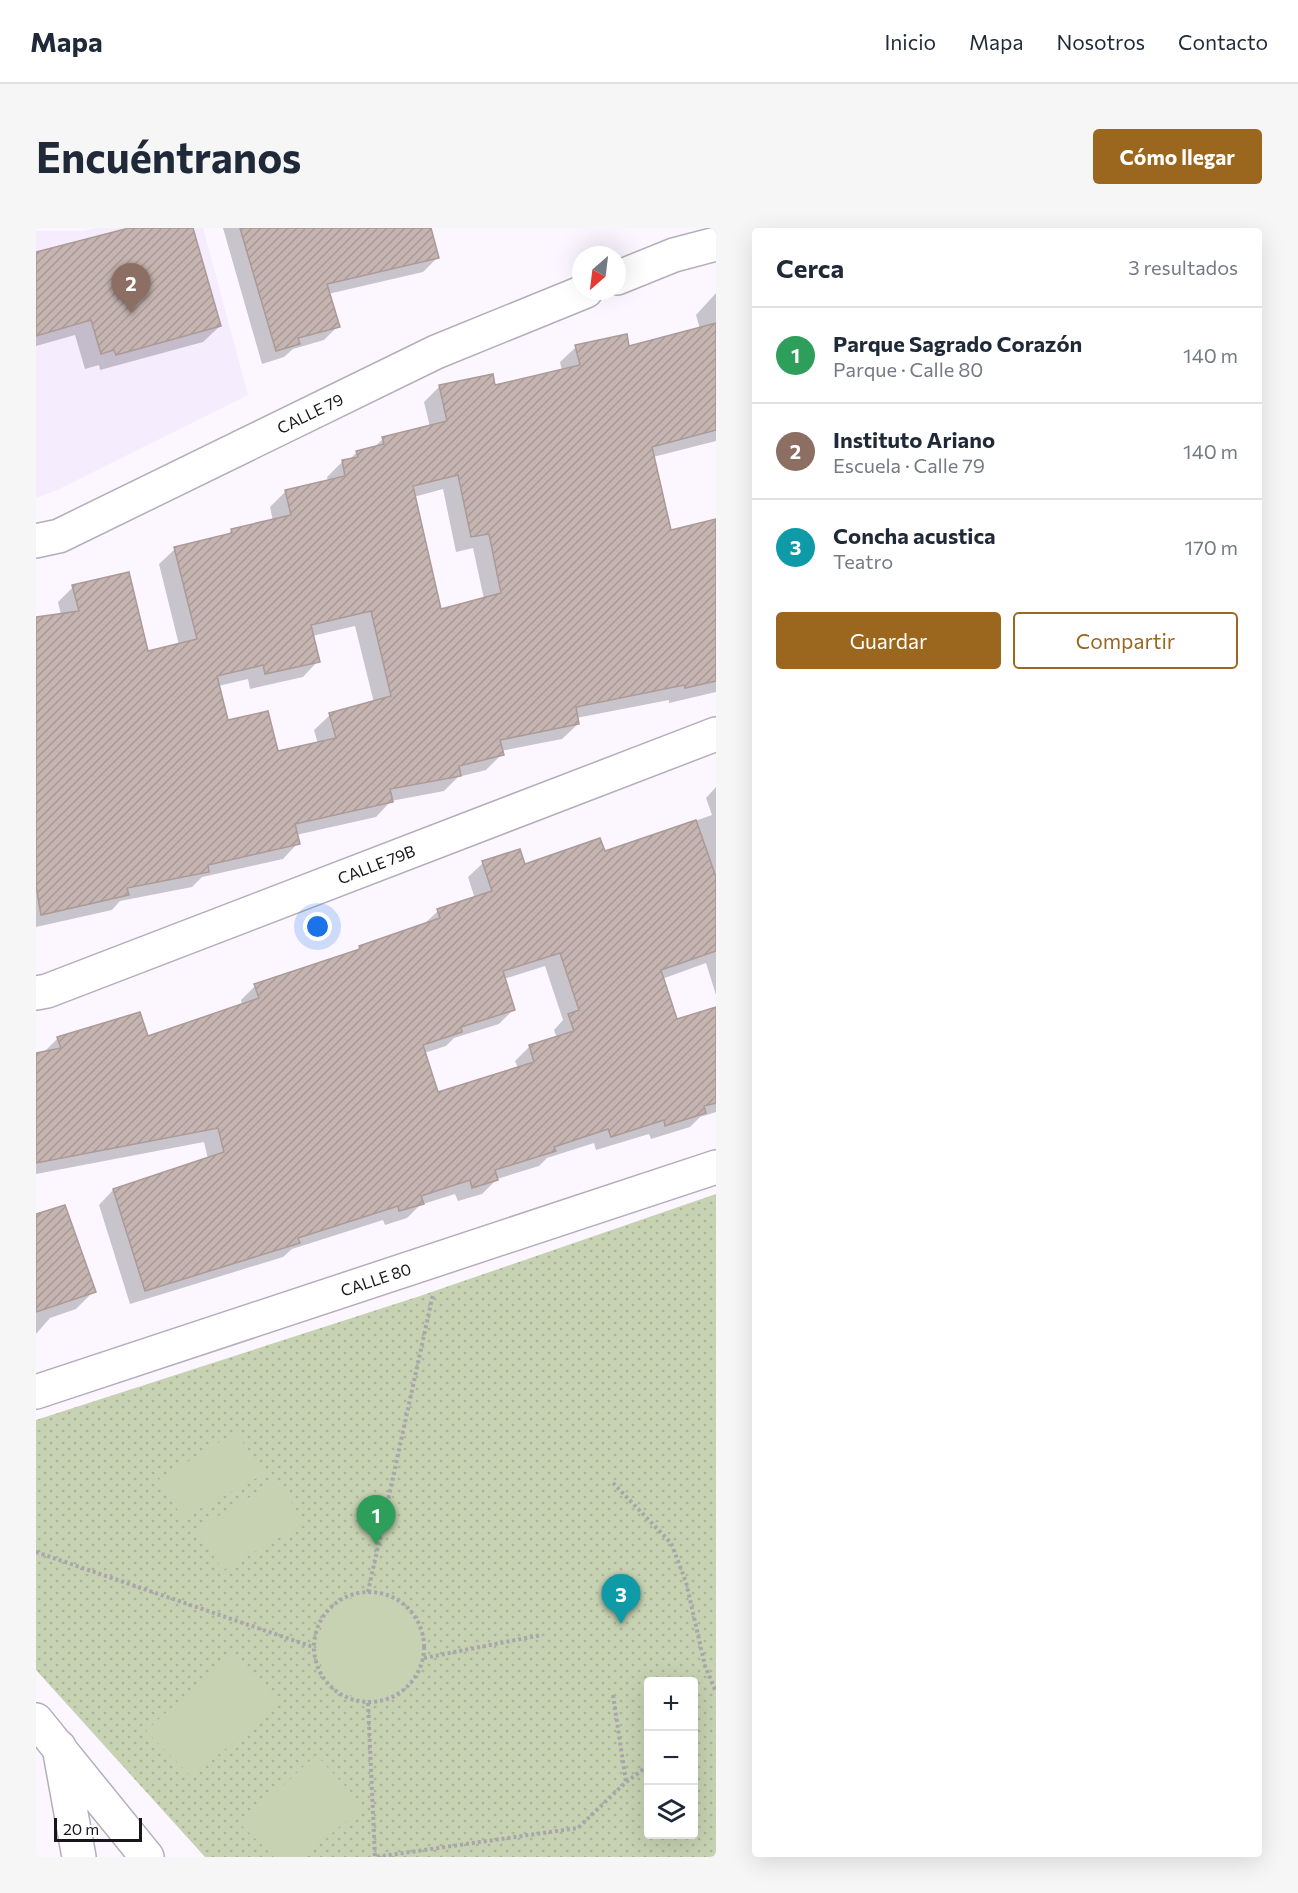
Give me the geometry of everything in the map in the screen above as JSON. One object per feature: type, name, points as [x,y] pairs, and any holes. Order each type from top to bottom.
[{"type":"street","points":[[626,274],[674,255],[716,244]]},
{"type":"street","name":"CALLE 79","points":[[36,541],[59,536],[435,352],[572,297]]},
{"type":"street","name":"CALLE 79B","points":[[36,993],[58,987],[716,734]]},
{"type":"street","name":"CALLE 80","points":[[36,1392],[716,1167]]},
{"type":"street","points":[[36,1720],[147,1857]]},
{"type":"street","points":[[59,1747],[79,1857]]},
{"type":"path","points":[[368,1592],[441,1258]]},
{"type":"path","points":[[613,1483],[671,1543],[686,1582],[705,1666],[716,1692]]},
{"type":"path","points":[[36,1551],[313,1647]]},
{"type":"path","points":[[368,1592],[384,1594],[399,1601],[412,1612],[422,1634],[423,1658],[417,1676],[404,1690],[388,1700],[368,1703],[351,1700],[336,1692],[324,1680],[316,1664],[313,1647],[316,1630],[324,1614],[336,1602],[351,1594],[368,1592]]},
{"type":"path","points":[[423,1658],[541,1635]]},
{"type":"path","points":[[613,1695],[626,1782]]},
{"type":"path","points":[[368,1703],[375,1857],[578,1828],[626,1782],[644,1769]]},
{"type":"shaded area","points":[[96,228],[203,228],[248,395],[57,490],[36,498],[36,231],[82,231]]},
{"type":"green space","points":[[716,1194],[716,1857],[205,1857],[36,1670],[36,1420],[420,1296]]},
{"type":"green space","points":[[236,1432],[264,1474],[183,1518],[158,1480]]},
{"type":"green space","points":[[277,1481],[305,1523],[223,1570],[195,1530]]},
{"type":"green space","points":[[370,1595],[390,1599],[407,1610],[418,1627],[422,1647],[418,1667],[407,1684],[390,1695],[370,1699],[350,1695],[333,1684],[322,1667],[318,1647],[322,1627],[333,1610],[350,1599]]},
{"type":"green space","points":[[230,1654],[280,1703],[192,1777],[146,1731]]},
{"type":"green space","points":[[316,1755],[364,1806],[304,1857],[274,1857],[241,1825]]},
{"type":"building","points":[[129,228],[193,228],[221,326],[116,355],[114,350],[101,354],[91,320],[36,336],[36,252]]},
{"type":"building","points":[[240,228],[431,228],[439,258],[327,284],[340,327],[298,338],[300,344],[276,351]]},
{"type":"building","points":[[716,323],[716,430],[652,447],[671,530],[716,519],[716,681],[685,688],[684,685],[576,707],[579,724],[500,740],[504,755],[459,766],[461,776],[390,789],[393,802],[295,824],[300,844],[208,865],[209,872],[127,888],[129,895],[41,915],[36,886],[36,617],[79,611],[72,585],[129,572],[148,651],[197,639],[174,547],[232,533],[231,529],[291,515],[285,490],[345,476],[342,460],[358,457],[356,451],[384,444],[382,437],[447,421],[439,385],[493,374],[495,385],[580,365],[575,345],[627,334],[629,346]],"holes":[[[458,475],[471,537],[489,534],[501,593],[441,609],[413,486]],[[371,611],[391,696],[329,713],[336,738],[278,751],[268,711],[228,720],[217,676],[263,665],[265,674],[320,662],[311,625]]]},
{"type":"building","points":[[696,820],[716,877],[716,951],[661,970],[677,1019],[716,1007],[716,1103],[704,1106],[706,1113],[665,1126],[664,1120],[611,1137],[608,1129],[554,1147],[556,1151],[495,1170],[498,1180],[472,1188],[470,1180],[421,1196],[424,1204],[399,1211],[398,1206],[298,1238],[300,1243],[145,1291],[113,1189],[224,1152],[218,1128],[36,1163],[36,1053],[61,1048],[57,1037],[140,1012],[148,1036],[259,998],[254,984],[360,949],[359,946],[440,918],[437,909],[492,891],[482,861],[520,849],[525,864],[600,838],[605,851]],"holes":[[[560,953],[579,1010],[568,1014],[574,1031],[529,1045],[534,1062],[438,1092],[423,1045],[462,1032],[461,1027],[515,1010],[503,971]]]},
{"type":"building","points":[[65,1205],[96,1292],[36,1312],[36,1214]]},
{"type":"place","name":"Instituto Ariano","points":[[131,313]]},
{"type":"place","name":"Parque Sagrado Corazón","points":[[376,1545]]},
{"type":"place","name":"Concha acustica","points":[[621,1624]]}]
